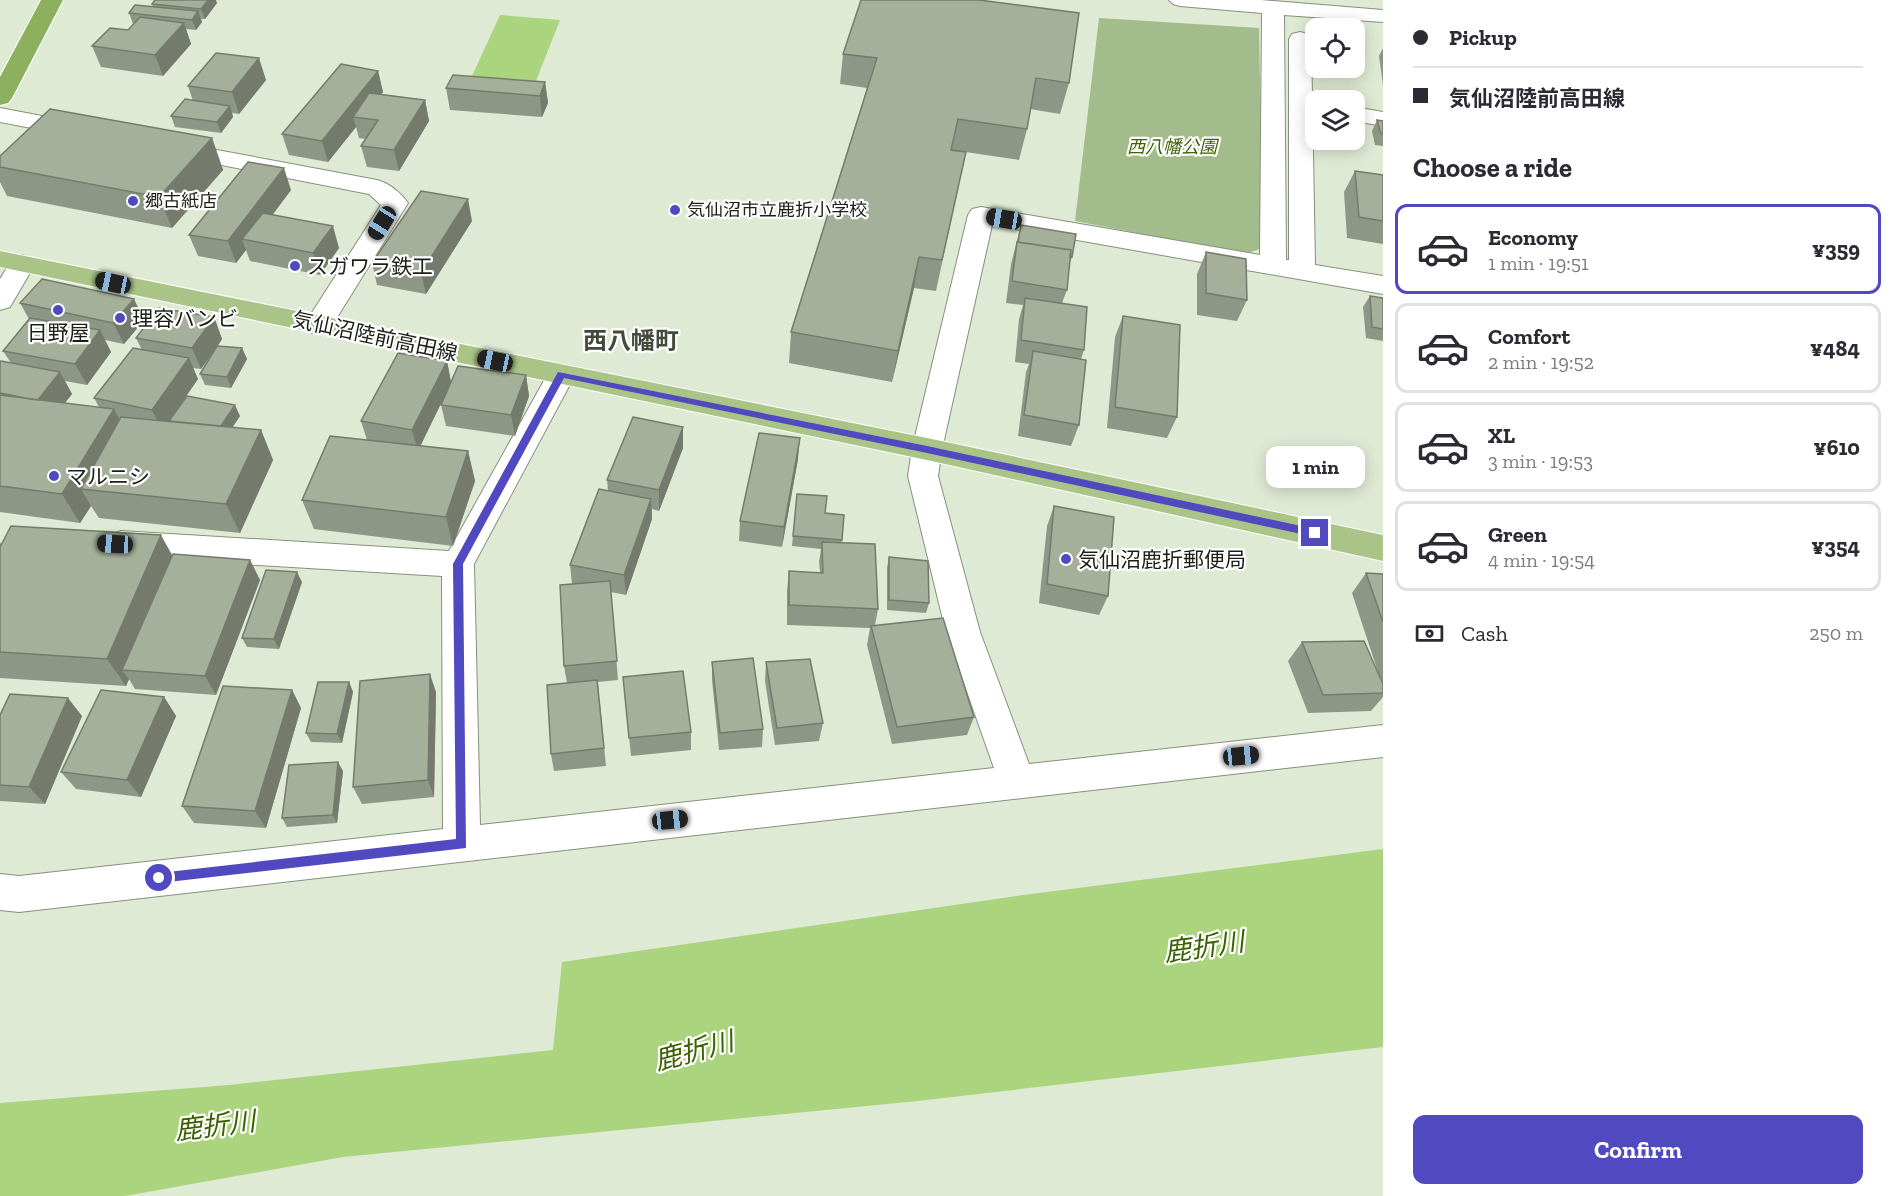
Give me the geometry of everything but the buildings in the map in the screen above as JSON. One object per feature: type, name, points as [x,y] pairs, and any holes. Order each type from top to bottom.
[{"type":"highway","points":[[0,98],[52,0]]},
{"type":"main road","name":"気仙沼陸前高田線","points":[[11,262],[927,449],[1383,548]]},
{"type":"street","points":[[1180,0],[1383,16]]},
{"type":"street","points":[[1273,8],[1273,266]]},
{"type":"street","points":[[1300,39],[1306,90]]},
{"type":"street","points":[[0,115],[106,136]]},
{"type":"street","points":[[1365,116],[1383,119]]},
{"type":"street","points":[[153,145],[377,188],[395,202],[318,325]]},
{"type":"street","points":[[1302,271],[1306,150]]},
{"type":"street","points":[[1017,781],[963,632],[923,476],[927,449],[981,215],[1383,285]]},
{"type":"street","points":[[0,301],[11,262]]},
{"type":"street","points":[[462,844],[458,564],[561,375]]},
{"type":"street","points":[[94,543],[458,564]]},
{"type":"street","points":[[0,892],[20,894],[1383,741]]},
{"type":"green space","name":"西八幡公園","points":[[1099,18],[1259,28],[1263,248],[1245,254],[1075,221]]},
{"type":"water","points":[[500,15],[560,20],[536,81],[472,76]]},
{"type":"water","name":"鹿折川","points":[[1383,849],[1383,1047],[918,1101],[343,1157],[125,1196],[0,1196],[0,1103],[229,1085],[553,1050],[562,962],[1023,895]]},
{"type":"place","name":"郷古紙店","points":[[133,201]]},
{"type":"place","name":"気仙沼市立鹿折小学校","points":[[675,210]]},
{"type":"place","name":"スガワラ鉄工","points":[[295,266]]},
{"type":"place","name":"日野屋","points":[[58,310]]},
{"type":"place","name":"理容バンビ","points":[[120,318]]},
{"type":"place","name":"マルニシ","points":[[54,476]]},
{"type":"place","name":"気仙沼鹿折郵便局","points":[[1066,559]]},
{"type":"district","name":"西八幡町","points":[[631,340]]},
{"type":"route","points":[[159,878],[462,844],[458,564],[561,375],[927,449],[1315,533]]}]
